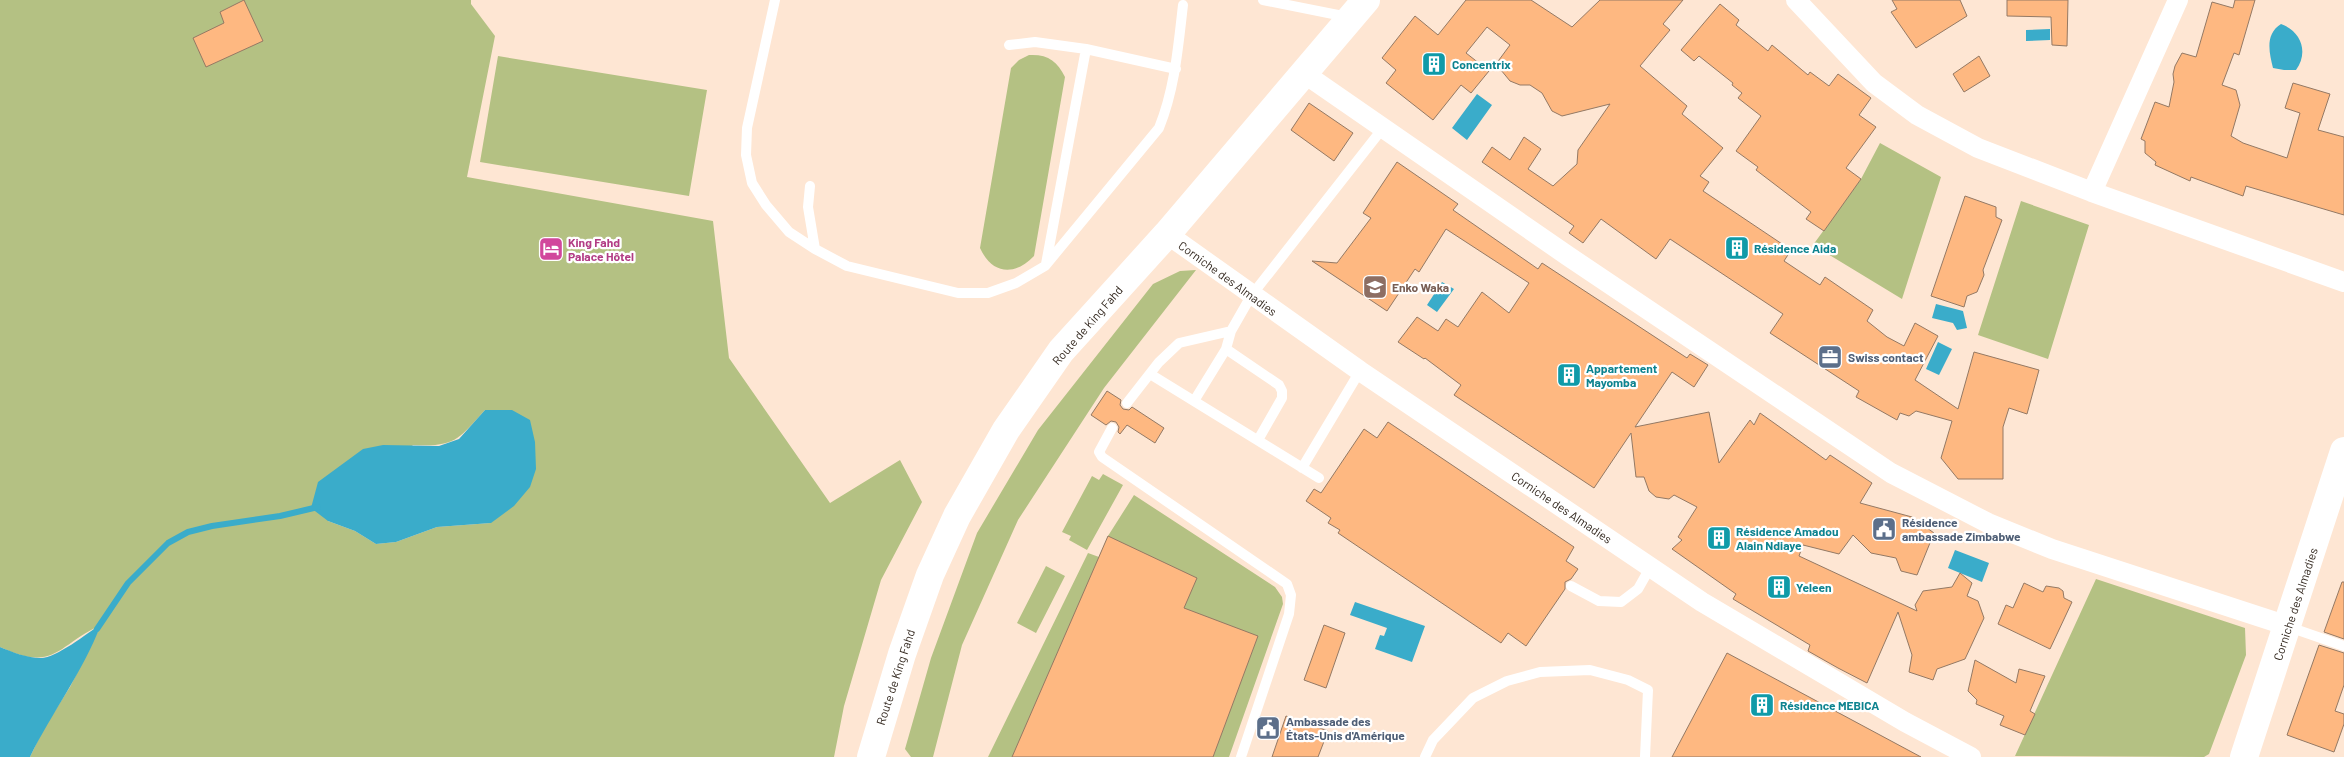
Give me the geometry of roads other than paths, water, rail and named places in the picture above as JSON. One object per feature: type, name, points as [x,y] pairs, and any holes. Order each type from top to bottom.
[{"type":"street","points":[[1796,0],[1874,84],[1917,115],[1978,148],[2092,192],[2344,282]]},
{"type":"street","points":[[2092,192],[2178,0]]},
{"type":"street","name":"Route de King Fahd","points":[[871,757],[902,654],[930,575],[957,516],[1006,430],[1061,351],[1167,234],[1305,74],[1358,9]]},
{"type":"street","points":[[1305,74],[1576,262],[1891,473],[1988,523],[2052,549],[2288,626]]},
{"type":"street","name":"Corniche des Almadies","points":[[1167,234],[1360,371],[1702,602],[1905,722],[1971,757]]},
{"type":"street","name":"Corniche des Almadies","points":[[2244,757],[2344,451]]},
{"type":"lane","points":[[775,0],[747,128],[746,155],[752,183],[766,205],[789,232],[815,249],[847,266],[958,293],[988,293],[1016,283],[1045,266],[1159,128],[1169,102],[1176,68],[1183,5]]},
{"type":"lane","points":[[1263,0],[1358,9]]},
{"type":"lane","points":[[1010,45],[1035,42],[1086,49],[1176,68]]},
{"type":"lane","points":[[1045,266],[1086,49]]},
{"type":"lane","points":[[1194,401],[1226,349],[1231,331],[1252,296],[1383,128]]},
{"type":"lane","points":[[810,186],[808,207],[815,249]]},
{"type":"lane","points":[[1127,404],[1150,374],[1179,343],[1231,331]]},
{"type":"lane","points":[[1226,349],[1280,385],[1282,398],[1258,440]]},
{"type":"lane","points":[[1302,468],[1360,371]]},
{"type":"lane","points":[[1150,374],[1318,478]]},
{"type":"lane","points":[[1112,428],[1101,446],[1100,452],[1102,457],[1287,584],[1291,595],[1289,614],[1241,757]]},
{"type":"lane","points":[[1571,586],[1599,601],[1621,602],[1638,589],[1651,566]]},
{"type":"lane","points":[[2288,626],[2344,646]]},
{"type":"lane","points":[[1425,757],[1433,740],[1473,698],[1507,681],[1540,672],[1590,670],[1628,680],[1648,690],[1645,757]]},
{"type":"water","points":[[2281,24],[2294,32],[2301,43],[2302,56],[2296,70],[2273,68],[2270,56],[2270,38],[2272,33]]},
{"type":"water","points":[[2050,29],[2050,40],[2026,41],[2026,30]]},
{"type":"water","points":[[1477,94],[1492,105],[1467,140],[1452,128]]},
{"type":"water","points":[[1442,282],[1454,289],[1437,312],[1427,305]]},
{"type":"water","points":[[1936,304],[1963,311],[1967,328],[1957,330],[1953,323],[1932,318]]},
{"type":"water","points":[[1938,342],[1952,349],[1939,375],[1926,369]]},
{"type":"water","points":[[485,410],[512,410],[530,420],[535,442],[536,469],[530,487],[514,506],[491,523],[437,527],[396,542],[376,544],[355,531],[328,521],[311,508],[318,482],[363,449],[383,445],[439,446],[459,439]]},
{"type":"water","points":[[1955,550],[1989,563],[1982,582],[1948,568]]},
{"type":"water","points":[[1355,602],[1425,626],[1412,662],[1375,649],[1380,635],[1384,636],[1387,628],[1350,615]]},
{"type":"water","points":[[101,624],[85,659],[30,757],[0,757],[0,647],[30,657],[47,657],[72,644]]},
{"type":"waterway","points":[[97,629],[128,583],[168,543],[188,532],[212,526],[280,516],[318,507]]},
{"type":"place","name":"Concentrix","points":[[1434,64]]},
{"type":"place","name":"Résidence Aida","points":[[1737,248]]},
{"type":"place","name":"King Fahd Palace Hôtel","points":[[551,249]]},
{"type":"place","name":"Enko Waka","points":[[1375,287]]},
{"type":"place","name":"Swiss contact","points":[[1830,357]]},
{"type":"place","name":"Appartement Mayomba","points":[[1569,375]]},
{"type":"place","name":"Résidence ambassade Zimbabwe","points":[[1884,529]]},
{"type":"place","name":"Résidence Amadou Alain Ndiaye","points":[[1719,538]]},
{"type":"place","name":"Yeleen","points":[[1779,587]]},
{"type":"place","name":"Résidence MEBICA","points":[[1762,705]]},
{"type":"place","name":"Ambassade des États-Unis d'Amérique","points":[[1268,728]]}]
